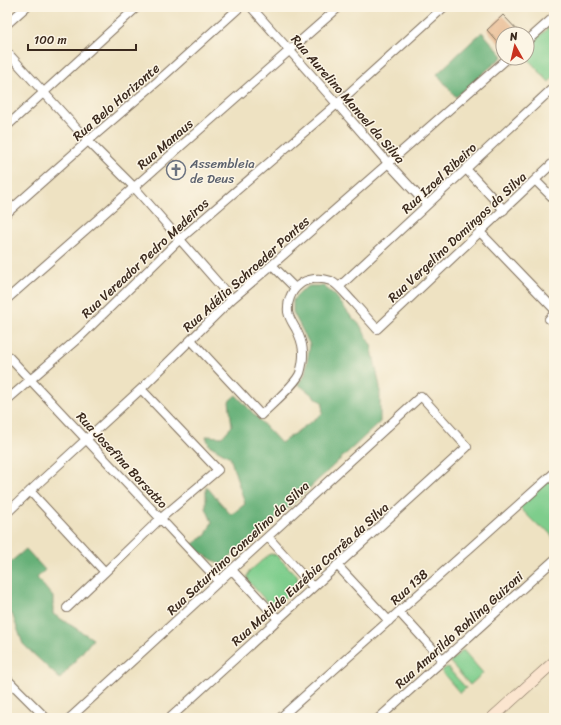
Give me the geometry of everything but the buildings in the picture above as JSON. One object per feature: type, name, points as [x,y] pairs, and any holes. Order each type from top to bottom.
[{"type":"street","points":[[7,24],[26,7]]},
{"type":"street","points":[[7,126],[137,7]]},
{"type":"street","name":"Rua Belo Horizonte","points":[[7,213],[240,7]]},
{"type":"street","name":"Rua Aurelino Manoel da Silva","points":[[251,7],[388,163],[427,205]]},
{"type":"street","name":"Rua Manaus","points":[[7,299],[339,7]]},
{"type":"street","name":"Rua Vereador Pedro Medeiros","points":[[7,400],[82,335],[179,240],[337,104],[444,7]]},
{"type":"street","points":[[535,34],[554,17]]},
{"type":"street","points":[[7,52],[88,141],[134,187],[232,299]]},
{"type":"street","name":"Rua Adélia Schroeder Pontes","points":[[7,513],[85,439],[141,389],[232,299],[499,66]]},
{"type":"street","name":"Rua Izoel Ribeiro","points":[[340,287],[554,87]]},
{"type":"street","name":"Rua Vergelino Domingos da Silva","points":[[340,287],[377,329],[554,162]]},
{"type":"street","points":[[466,169],[504,210]]},
{"type":"street","points":[[535,180],[554,199]]},
{"type":"street","points":[[480,232],[554,309]]},
{"type":"street","points":[[272,265],[295,288]]},
{"type":"street","points":[[191,340],[261,415],[296,380],[300,371],[303,345],[288,314],[290,296],[295,288],[304,282],[319,278],[330,281],[340,287]]},
{"type":"street","name":"Rua Josefina Borsatto","points":[[7,355],[220,581]]},
{"type":"street","points":[[67,608],[160,519],[218,470],[141,389]]},
{"type":"street","name":"Rua Saturnino Concelino da Silva","points":[[75,716],[421,396],[467,447]]},
{"type":"street","name":"Rua Matilde Euzébia Corrêa da Silva","points":[[170,718],[467,447]]},
{"type":"street","name":"Rua 138","points":[[280,718],[554,474]]},
{"type":"street","points":[[30,491],[105,572]]},
{"type":"street","points":[[268,537],[313,587]]},
{"type":"street","name":"Rua Amarildo Rohling Guizoni","points":[[379,718],[554,560]]},
{"type":"street","points":[[338,565],[389,621]]},
{"type":"street","points":[[232,570],[278,619]]},
{"type":"street","points":[[399,612],[443,660]]},
{"type":"street","points":[[492,718],[554,662]]},
{"type":"street","points":[[7,679],[46,718]]},
{"type":"green space","points":[[554,23],[554,77],[549,82],[534,66],[535,40]]},
{"type":"green space","points":[[482,32],[495,47],[495,63],[456,97],[437,74]]},
{"type":"green space","points":[[309,286],[323,286],[335,295],[349,314],[360,325],[371,345],[380,387],[380,422],[287,509],[221,565],[190,546],[206,535],[212,522],[206,508],[206,486],[231,515],[245,504],[230,457],[209,445],[206,436],[222,437],[232,426],[229,401],[236,395],[281,443],[322,414],[323,403],[298,384],[305,375],[310,345],[293,312],[293,300],[301,291]]},
{"type":"green space","points":[[554,476],[554,540],[547,530],[539,527],[519,507]]},
{"type":"green space","points":[[26,549],[45,570],[37,578],[53,597],[53,614],[93,639],[60,679],[23,644],[12,614],[7,613],[7,565]]},
{"type":"green space","points":[[271,554],[276,555],[297,576],[298,582],[297,587],[274,605],[269,604],[249,582],[247,577],[249,572]]},
{"type":"green space","points":[[463,650],[483,673],[470,685],[450,662]]},
{"type":"green space","points":[[447,667],[466,688],[460,693],[441,671]]},
{"type":"place","name":"Assembleia de Deus","points":[[176,170]]}]
